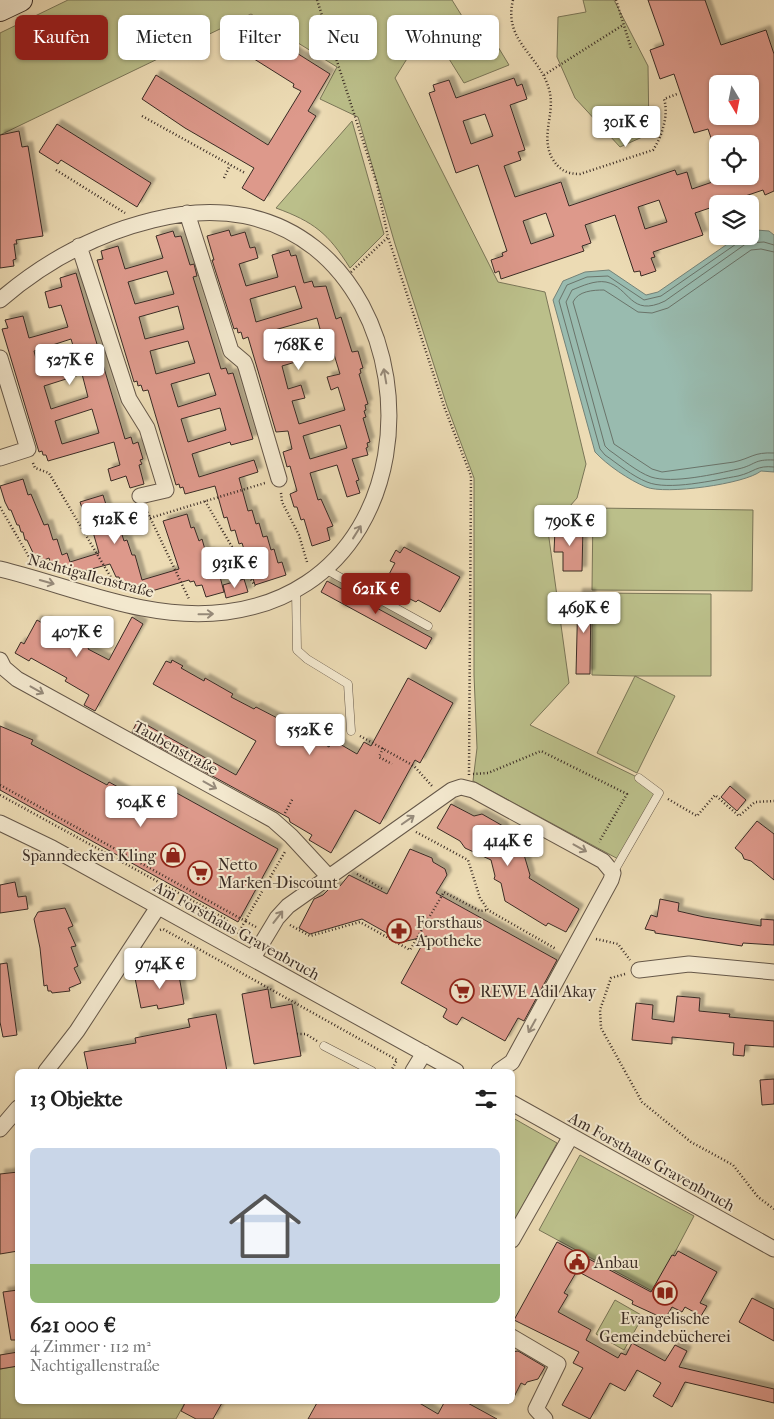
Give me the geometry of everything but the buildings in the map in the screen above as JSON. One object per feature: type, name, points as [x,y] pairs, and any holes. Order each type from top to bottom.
[{"type":"main road","points":[[0,10],[21,0]]},
{"type":"street","name":"Nachtigallenstraße","points":[[0,300],[44,267],[80,246],[141,223],[187,213],[222,212],[242,214],[278,225],[317,249],[344,278],[363,307],[382,358],[390,411],[388,446],[377,491],[362,524],[344,550],[312,580],[296,590],[265,604],[227,612],[197,614],[127,605],[0,569]]},
{"type":"street","points":[[187,213],[231,351],[244,362],[246,367],[279,479]]},
{"type":"street","points":[[80,246],[129,400],[147,428],[166,490],[140,496]]},
{"type":"street","points":[[0,358],[28,449],[0,458]]},
{"type":"street","name":"Taubenstraße","points":[[0,660],[4,668],[17,679],[273,820],[291,836],[328,876]]},
{"type":"street","points":[[253,958],[277,918],[288,906],[343,865],[452,790],[467,787],[604,861],[613,873],[612,880],[583,935],[512,1062],[502,1069]]},
{"type":"street","name":"Am Forsthaus Gravenbruch","points":[[0,823],[52,848],[452,1069]]},
{"type":"street","points":[[48,1069],[77,1031],[158,907]]},
{"type":"street","points":[[639,970],[689,964],[774,972]]},
{"type":"street","points":[[414,1069],[424,1053]]},
{"type":"street","name":"Am Forsthaus Gravenbruch","points":[[515,1105],[774,1249]]},
{"type":"street","points":[[0,1128],[15,1111]]},
{"type":"street","points":[[515,1235],[571,1136]]},
{"type":"street","points":[[515,1339],[558,1364],[537,1404],[538,1413],[546,1419]]},
{"type":"lane","points":[[325,569],[428,626]]},
{"type":"lane","points":[[296,590],[297,650],[307,659],[348,684],[351,731]]},
{"type":"lane","points":[[613,873],[658,793],[639,778]]},
{"type":"lane","points":[[324,1046],[368,1069]]},
{"type":"path","points":[[317,0],[377,184],[388,237],[445,409],[471,476],[470,774]]},
{"type":"path","points":[[513,0],[511,22],[513,31],[544,75],[550,91],[546,138],[552,158],[562,170],[570,174],[580,174],[653,150],[659,141],[661,132],[666,107],[664,99],[677,94]]},
{"type":"path","points":[[616,0],[631,48]]},
{"type":"path","points":[[544,75],[623,25]]},
{"type":"path","points":[[142,116],[245,173]]},
{"type":"path","points":[[224,178],[230,165]]},
{"type":"path","points":[[56,170],[141,223]]},
{"type":"path","points":[[344,278],[388,237]]},
{"type":"path","points":[[28,449],[35,468],[49,473],[127,605]]},
{"type":"path","points":[[150,518],[279,479],[282,502],[299,535],[312,580]]},
{"type":"path","points":[[140,496],[197,614]]},
{"type":"path","points":[[205,501],[265,604]]},
{"type":"path","points":[[0,507],[44,581]]},
{"type":"path","points":[[351,731],[414,766],[428,780]]},
{"type":"path","points":[[383,748],[379,757],[392,764]]},
{"type":"path","points":[[462,780],[470,774],[488,773],[541,751],[627,794],[592,854]]},
{"type":"path","points":[[0,785],[249,923]]},
{"type":"path","points":[[658,793],[698,816],[715,796],[739,816],[755,802],[774,801]]},
{"type":"path","points":[[0,795],[226,919],[231,934]]},
{"type":"path","points":[[288,808],[293,798]]},
{"type":"path","points":[[402,824],[468,860],[480,898],[488,910],[571,957]]},
{"type":"path","points":[[236,938],[282,854]]},
{"type":"path","points":[[343,865],[384,890]]},
{"type":"path","points":[[277,918],[310,936],[360,922],[410,950],[444,892],[480,911],[488,910]]},
{"type":"path","points":[[153,932],[163,929],[396,1060],[392,1069]]},
{"type":"path","points":[[583,935],[618,944],[639,970],[611,978],[600,1010],[601,1028],[642,1102],[690,1142],[733,1165],[758,1197],[774,1209]]},
{"type":"path","points":[[297,1034],[306,1034],[324,1046]]},
{"type":"green space","points":[[68,0],[452,0],[461,15],[387,15],[387,60],[406,60],[395,78],[498,282],[545,292],[586,464],[577,498],[548,531],[569,683],[530,725],[639,778],[659,793],[620,860],[473,781],[477,748],[474,675],[474,478],[447,406],[395,244],[358,117],[320,99],[337,67],[326,60],[377,60],[377,15],[309,15],[309,50],[299,44],[299,15],[220,15],[220,29],[210,34],[210,15],[118,15],[118,60],[156,60],[0,135],[0,33],[15,26],[15,60],[108,60],[108,15],[37,15]]},
{"type":"green space","points":[[583,0],[614,0],[648,66],[649,134],[620,147],[575,98],[557,57],[558,17],[586,12]]},
{"type":"green space","points":[[499,48],[509,65],[464,83],[450,60],[499,60]]},
{"type":"green space","points":[[352,121],[384,234],[350,268],[327,237],[319,230],[300,218],[276,208]]},
{"type":"green space","points":[[593,508],[753,510],[752,591],[592,590]]},
{"type":"green space","points":[[592,593],[711,594],[711,676],[592,675]]},
{"type":"green space","points":[[635,676],[675,696],[637,773],[597,753]]},
{"type":"green space","points":[[515,1119],[557,1143],[515,1219]]},
{"type":"green space","points":[[580,1155],[694,1216],[654,1292],[539,1230]]},
{"type":"green space","points":[[615,1300],[643,1316],[624,1350],[596,1334]]},
{"type":"green space","points":[[15,1366],[15,1404],[184,1404],[176,1419],[0,1419],[0,1369]]},
{"type":"water","points":[[759,230],[769,231],[774,235],[774,472],[761,471],[739,480],[705,487],[670,490],[656,489],[646,487],[619,472],[595,452],[553,300],[563,281],[585,272],[609,270],[646,295],[658,292],[726,245],[759,245]]},
{"type":"place","name":"Spanndecken Kling","points":[[173,855]]},
{"type":"place","name":"Netto Marken-Discount","points":[[200,873]]},
{"type":"place","name":"Forsthaus Apotheke","points":[[399,931]]},
{"type":"place","name":"REWE Adil Akay","points":[[462,991]]},
{"type":"place","name":"Anbau","points":[[577,1262]]},
{"type":"place","name":"Evangelische Gemeindebücherei","points":[[665,1293]]}]
